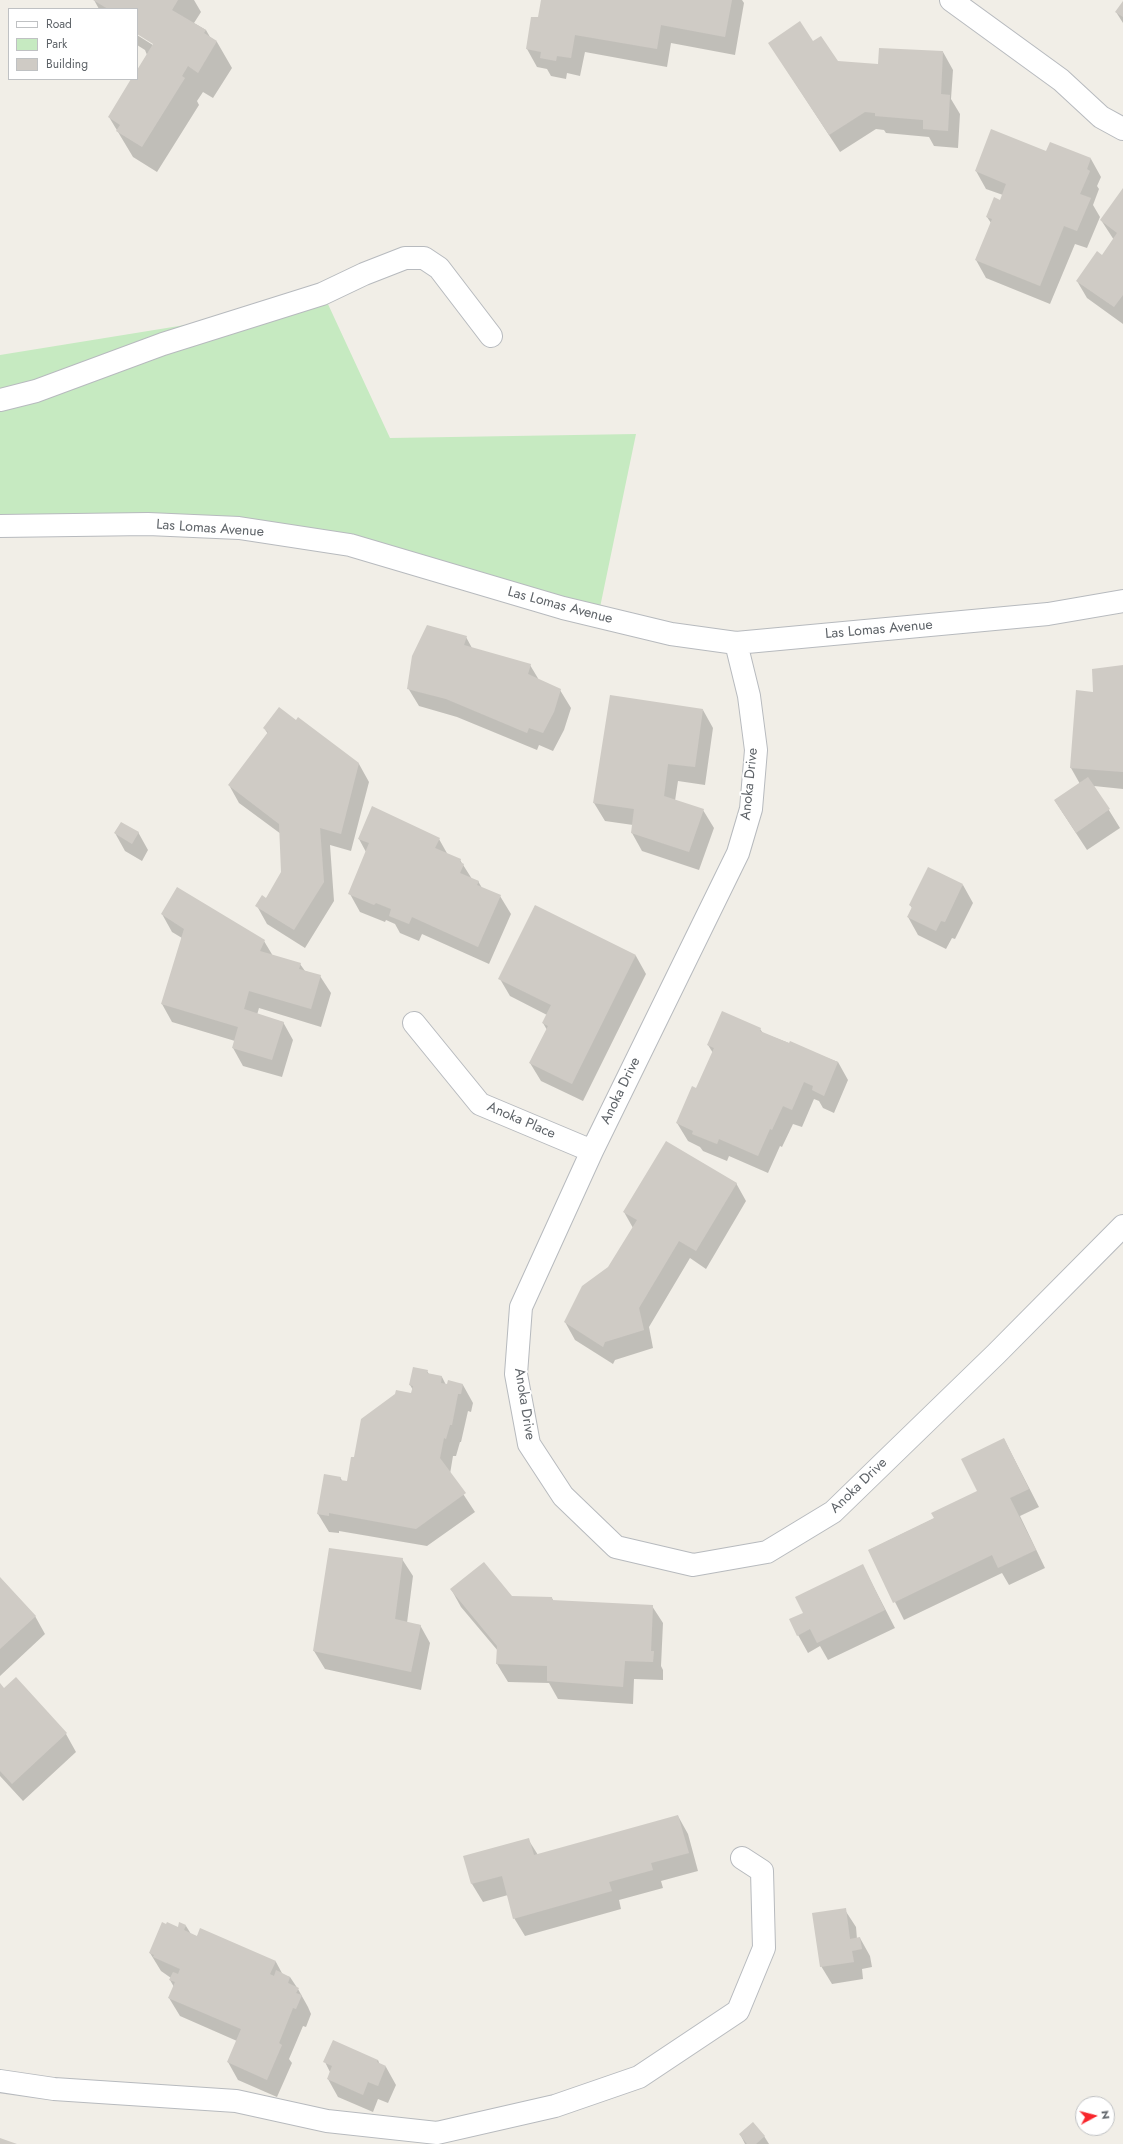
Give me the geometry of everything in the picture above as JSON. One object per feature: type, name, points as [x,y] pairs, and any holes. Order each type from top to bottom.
[{"type":"street","points":[[951,0],[1061,80],[1101,117],[1123,129]]},
{"type":"street","points":[[0,400],[36,391],[163,344],[322,294],[364,274],[405,258],[424,258],[439,268],[491,336]]},
{"type":"street","name":"Las Lomas Avenue","points":[[0,526],[148,524],[239,528],[343,544],[563,608],[672,634],[736,643],[1048,614],[1123,601]]},
{"type":"street","name":"Anoka Drive","points":[[736,643],[749,696],[756,750],[751,809],[738,853],[592,1151],[521,1307],[516,1374],[529,1444],[563,1496],[616,1547],[692,1565],[768,1552],[833,1512],[996,1354],[1123,1226]]},
{"type":"street","name":"Anoka Place","points":[[414,1023],[480,1104],[592,1151]]},
{"type":"street","points":[[0,2081],[54,2089],[236,2101],[328,2122],[437,2133],[554,2106],[639,2077],[738,2011],[764,1948],[762,1871],[742,1858]]},
{"type":"green space","points":[[327,302],[390,438],[636,434],[598,617],[239,528],[0,526],[0,355]]},
{"type":"building","points":[[93,0],[178,0],[172,10],[206,30],[204,33],[217,41],[198,73],[188,66],[182,76],[185,78],[142,147],[116,131],[120,125],[108,117],[130,80],[138,80],[138,68],[153,44],[138,35],[138,8],[106,8]]},
{"type":"building","points":[[541,0],[732,0],[725,37],[661,25],[657,49],[575,35],[571,58],[557,56],[556,61],[540,58],[541,52],[526,49],[531,17],[538,17]]},
{"type":"building","points":[[1123,1],[1123,17],[1115,12]]},
{"type":"building","points":[[800,21],[813,41],[821,36],[838,61],[878,64],[879,48],[943,51],[941,94],[950,95],[948,131],[923,129],[923,120],[875,116],[875,113],[865,112],[829,135],[768,43]]},
{"type":"building","points":[[991,129],[1046,151],[1050,142],[1091,158],[1087,169],[1090,171],[1080,194],[1091,198],[1077,231],[1064,226],[1040,286],[975,260],[992,219],[986,217],[994,197],[1000,200],[1006,184],[975,171]]},
{"type":"building","points":[[1123,188],[1123,295],[1114,307],[1076,281],[1097,251],[1102,255],[1117,233],[1100,220]]},
{"type":"building","points":[[427,625],[467,636],[464,645],[531,664],[528,674],[561,689],[554,712],[543,733],[529,728],[527,733],[446,699],[407,689],[412,656]]},
{"type":"building","points":[[1123,665],[1123,772],[1070,768],[1076,690],[1093,692],[1092,669]]},
{"type":"building","points":[[610,695],[703,709],[695,767],[668,764],[664,796],[704,809],[689,852],[631,833],[634,809],[593,803]]},
{"type":"building","points":[[279,707],[296,720],[298,717],[359,763],[341,834],[320,828],[324,882],[294,930],[255,906],[262,895],[266,898],[281,872],[279,824],[228,785],[268,732],[263,728]]},
{"type":"building","points":[[1088,777],[1110,809],[1076,833],[1054,800]]},
{"type":"building","points":[[372,806],[440,838],[435,848],[461,859],[460,862],[464,864],[460,873],[479,881],[477,885],[501,895],[478,947],[412,917],[409,924],[389,916],[391,909],[376,903],[374,905],[348,894],[369,843],[358,839]]},
{"type":"building","points":[[121,822],[139,832],[132,844],[114,833]]},
{"type":"building","points":[[928,867],[963,884],[945,922],[941,921],[936,931],[907,917],[912,907],[909,905]]},
{"type":"building","points":[[177,887],[265,940],[260,951],[301,963],[299,969],[321,975],[311,1009],[249,991],[244,1009],[284,1022],[272,1060],[232,1048],[238,1027],[161,1004],[184,929],[161,914]]},
{"type":"building","points":[[535,905],[636,955],[572,1084],[529,1063],[548,1026],[542,1023],[551,1005],[498,979]]},
{"type":"building","points":[[722,1011],[761,1028],[760,1031],[789,1043],[790,1041],[838,1062],[824,1096],[812,1090],[813,1086],[804,1082],[792,1110],[783,1106],[772,1130],[770,1129],[758,1156],[719,1139],[717,1144],[692,1134],[693,1131],[676,1123],[692,1086],[696,1088],[714,1048],[707,1045]]},
{"type":"building","points":[[666,1141],[737,1183],[696,1251],[679,1241],[639,1308],[644,1330],[605,1342],[603,1347],[564,1322],[582,1286],[608,1267],[637,1220],[623,1212]]},
{"type":"building","points":[[413,1367],[428,1370],[427,1373],[442,1376],[441,1383],[447,1384],[448,1380],[463,1384],[461,1394],[458,1394],[452,1425],[450,1425],[446,1439],[444,1438],[440,1458],[466,1493],[416,1529],[329,1513],[329,1516],[317,1514],[324,1474],[341,1477],[340,1480],[347,1481],[351,1457],[354,1457],[361,1419],[395,1394],[396,1390],[411,1393],[413,1386],[409,1385]]},
{"type":"building","points":[[1004,1438],[1029,1489],[1010,1498],[1036,1550],[998,1568],[992,1555],[893,1603],[868,1550],[934,1518],[931,1513],[977,1491],[961,1459]]},
{"type":"building","points":[[329,1548],[403,1558],[395,1619],[421,1625],[411,1672],[313,1651]]},
{"type":"building","points":[[484,1562],[512,1596],[552,1597],[552,1600],[653,1605],[651,1651],[654,1651],[653,1662],[625,1661],[623,1687],[547,1681],[547,1666],[496,1664],[497,1646],[450,1589]]},
{"type":"building","points":[[863,1564],[885,1610],[817,1643],[810,1629],[797,1636],[789,1619],[803,1613],[795,1597]]},
{"type":"building","points":[[0,1577],[36,1616],[0,1649]]},
{"type":"building","points":[[16,1677],[67,1733],[12,1784],[0,1771],[0,1683],[4,1688]]},
{"type":"building","points":[[678,1815],[689,1853],[651,1863],[653,1870],[609,1882],[612,1891],[513,1919],[502,1876],[471,1884],[463,1856],[529,1838],[534,1855]]},
{"type":"building","points":[[846,1908],[850,1939],[860,1937],[862,1949],[852,1951],[854,1962],[820,1967],[812,1913]]},
{"type":"building","points":[[162,1922],[166,1924],[167,1922],[178,1927],[179,1922],[186,1925],[184,1930],[197,1936],[200,1928],[276,1961],[270,1974],[274,1976],[276,1970],[290,1977],[288,1983],[299,1988],[296,1993],[302,1995],[296,2009],[293,2008],[279,2043],[282,2045],[267,2080],[227,2062],[241,2029],[168,1998],[175,1982],[169,1980],[173,1972],[178,1974],[180,1969],[153,1957],[154,1955],[149,1953]]},
{"type":"building","points":[[333,2040],[378,2060],[377,2062],[386,2066],[378,2086],[368,2082],[363,2095],[327,2079],[332,2066],[323,2062]]},
{"type":"building","points":[[753,2122],[765,2136],[756,2144],[747,2144],[739,2134]]},
{"type":"building","points":[[0,2138],[17,2144],[0,2144]]}]
